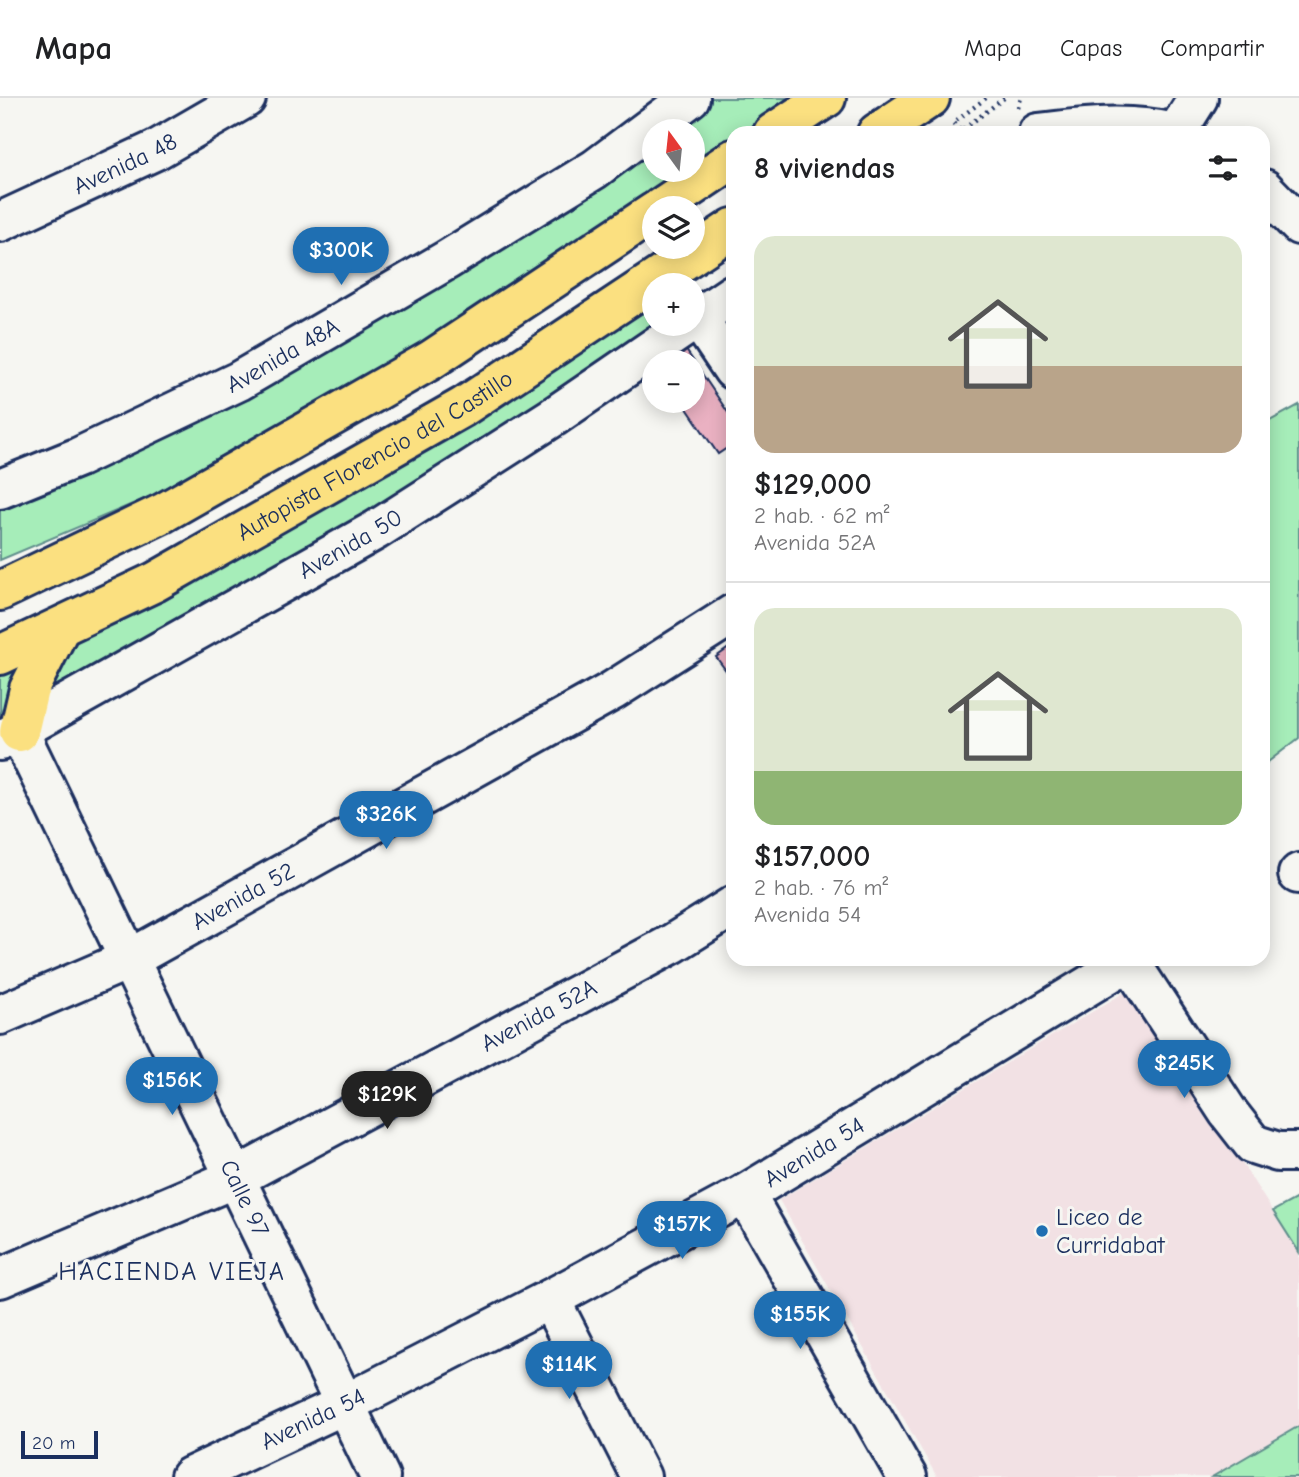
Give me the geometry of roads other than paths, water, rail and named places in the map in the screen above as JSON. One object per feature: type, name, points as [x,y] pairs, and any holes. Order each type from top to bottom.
[{"type":"main road","points":[[784,126],[826,98]]},
{"type":"main road","points":[[888,126],[930,98]]},
{"type":"main road","points":[[678,196],[726,164]]},
{"type":"main road","points":[[0,591],[163,513],[431,360],[642,220]]},
{"type":"main road","name":"Autopista Florencio del Castillo","points":[[0,655],[155,582],[463,407],[726,233]]},
{"type":"main road","points":[[9,736],[60,628]]},
{"type":"street","name":"Avenida 48","points":[[0,222],[156,150],[246,98]]},
{"type":"street","name":"Avenida 48A","points":[[0,489],[79,457],[239,381],[447,260],[595,169],[690,98]]},
{"type":"street","points":[[1180,126],[1198,98]]},
{"type":"street","points":[[1093,126],[1124,126]]},
{"type":"street","points":[[1270,195],[1299,225]]},
{"type":"street","name":"Avenida 50","points":[[705,313],[726,298]]},
{"type":"street","name":"Avenida 50","points":[[9,736],[376,530],[553,417],[671,336]]},
{"type":"street","points":[[705,336],[726,361]]},
{"type":"street","name":"Avenida 52","points":[[0,1015],[128,960],[612,691],[726,618]]},
{"type":"street","name":"Calle 97","points":[[9,736],[128,960],[380,1477]]},
{"type":"street","name":"Avenida 52A","points":[[0,1278],[235,1178],[672,944],[726,910]]},
{"type":"street","name":"Avenida 54","points":[[190,1477],[345,1404],[745,1194],[1118,966]]},
{"type":"street","points":[[1132,966],[1228,1112],[1253,1144],[1278,1152],[1298,1152]]},
{"type":"street","points":[[745,1194],[907,1477]]},
{"type":"street","points":[[550,1298],[641,1477]]},
{"type":"place","name":"Liceo de Curridabat","points":[[1042,1231]]},
{"type":"district","name":"HACIENDA VIEJA","points":[[172,1271]]}]
